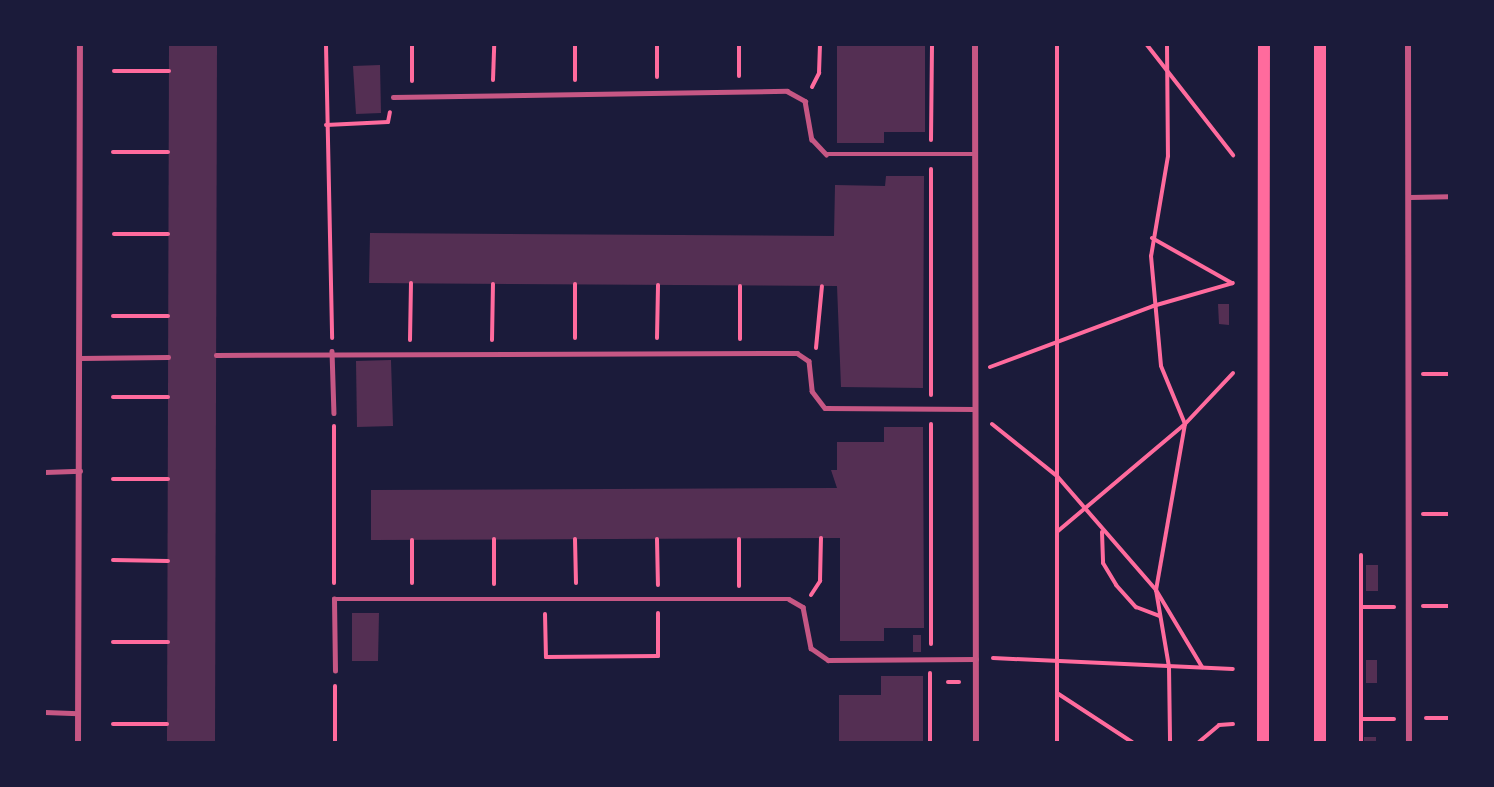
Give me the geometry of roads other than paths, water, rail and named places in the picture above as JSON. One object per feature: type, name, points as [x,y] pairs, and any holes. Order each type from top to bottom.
[{"type":"main road","points":[[1263,742],[1264,45]]},
{"type":"main road","points":[[1320,45],[1320,742]]},
{"type":"street","points":[[78,742],[80,45]]},
{"type":"street","points":[[975,45],[976,742]]},
{"type":"street","points":[[1408,45],[1409,742]]},
{"type":"lane","points":[[393,97],[788,91],[805,101],[812,139],[826,154],[976,153]]},
{"type":"lane","points":[[1410,197],[1449,196]]},
{"type":"lane","points":[[216,355],[410,350],[740,352],[807,357],[812,390],[825,408],[975,409]]},
{"type":"lane","points":[[332,351],[334,413]]},
{"type":"lane","points":[[80,358],[168,357]]},
{"type":"lane","points":[[45,472],[80,471]]},
{"type":"lane","points":[[335,670],[334,599],[789,599],[804,608],[811,648],[828,660],[976,659]]},
{"type":"lane","points":[[45,712],[78,713]]}]
